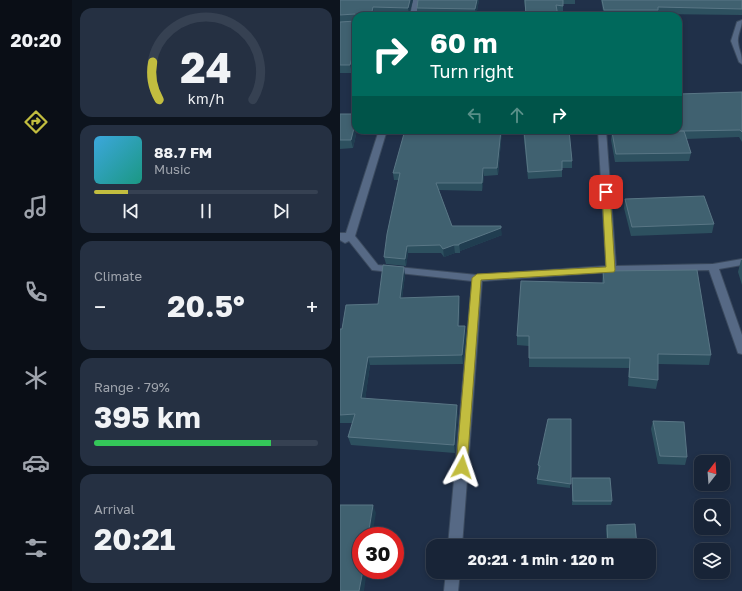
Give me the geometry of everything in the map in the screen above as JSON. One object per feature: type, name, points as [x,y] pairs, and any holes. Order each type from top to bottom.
[{"type":"street","points":[[414,12],[416,0]]},
{"type":"street","points":[[742,22],[740,22],[734,41],[742,62]]},
{"type":"street","points":[[340,243],[345,236],[381,134]]},
{"type":"street","points":[[602,134],[611,270]]},
{"type":"street","points":[[345,236],[375,268],[477,278],[611,270],[713,267],[742,262]]},
{"type":"street","points":[[713,267],[742,350]]},
{"type":"street","points":[[456,539],[477,278]]},
{"type":"street","points":[[451,591],[452,579]]},
{"type":"building","points":[[340,0],[410,0],[408,8],[373,7],[372,12],[352,12],[352,14],[340,15]]},
{"type":"building","points":[[418,0],[477,0],[475,9],[417,8]]},
{"type":"building","points":[[525,0],[563,0],[563,6],[556,5],[557,12],[526,12]]},
{"type":"building","points":[[602,0],[742,0],[742,9],[658,7],[658,10],[604,10]]},
{"type":"building","points":[[352,21],[352,58],[350,65],[340,65],[340,22]]},
{"type":"building","points":[[742,92],[742,132],[740,130],[682,131],[682,94]]},
{"type":"building","points":[[340,114],[352,114],[352,134],[351,140],[340,140]]},
{"type":"building","points":[[682,131],[684,131],[691,153],[616,154],[612,134],[682,134]]},
{"type":"building","points":[[404,134],[501,134],[497,168],[483,168],[482,183],[436,183],[452,226],[501,226],[501,228],[459,245],[454,245],[443,249],[440,245],[407,246],[405,259],[384,257],[387,234],[400,173],[393,173]]},
{"type":"building","points":[[524,134],[569,134],[572,161],[562,161],[562,170],[528,172]]},
{"type":"building","points":[[704,196],[714,224],[632,227],[625,199]]},
{"type":"building","points":[[383,265],[404,267],[400,298],[459,296],[458,326],[465,326],[462,355],[368,357],[361,398],[457,405],[454,445],[348,437],[355,414],[340,415],[340,329],[342,329],[346,305],[378,304]]},
{"type":"building","points":[[697,270],[711,355],[658,354],[658,380],[629,377],[630,358],[529,358],[529,336],[517,336],[521,281],[604,283],[603,271]]},
{"type":"building","points":[[548,419],[571,419],[571,484],[537,479],[540,466],[538,465]]},
{"type":"building","points":[[653,421],[684,422],[687,457],[660,456]]},
{"type":"building","points":[[572,478],[610,478],[612,501],[573,501]]},
{"type":"building","points":[[340,505],[373,505],[369,527],[352,527],[352,579],[361,579],[359,591],[340,591]]},
{"type":"building","points":[[635,524],[636,539],[608,539],[607,525]]},
{"type":"route","points":[[462,467],[477,278],[611,270],[606,192]]}]
